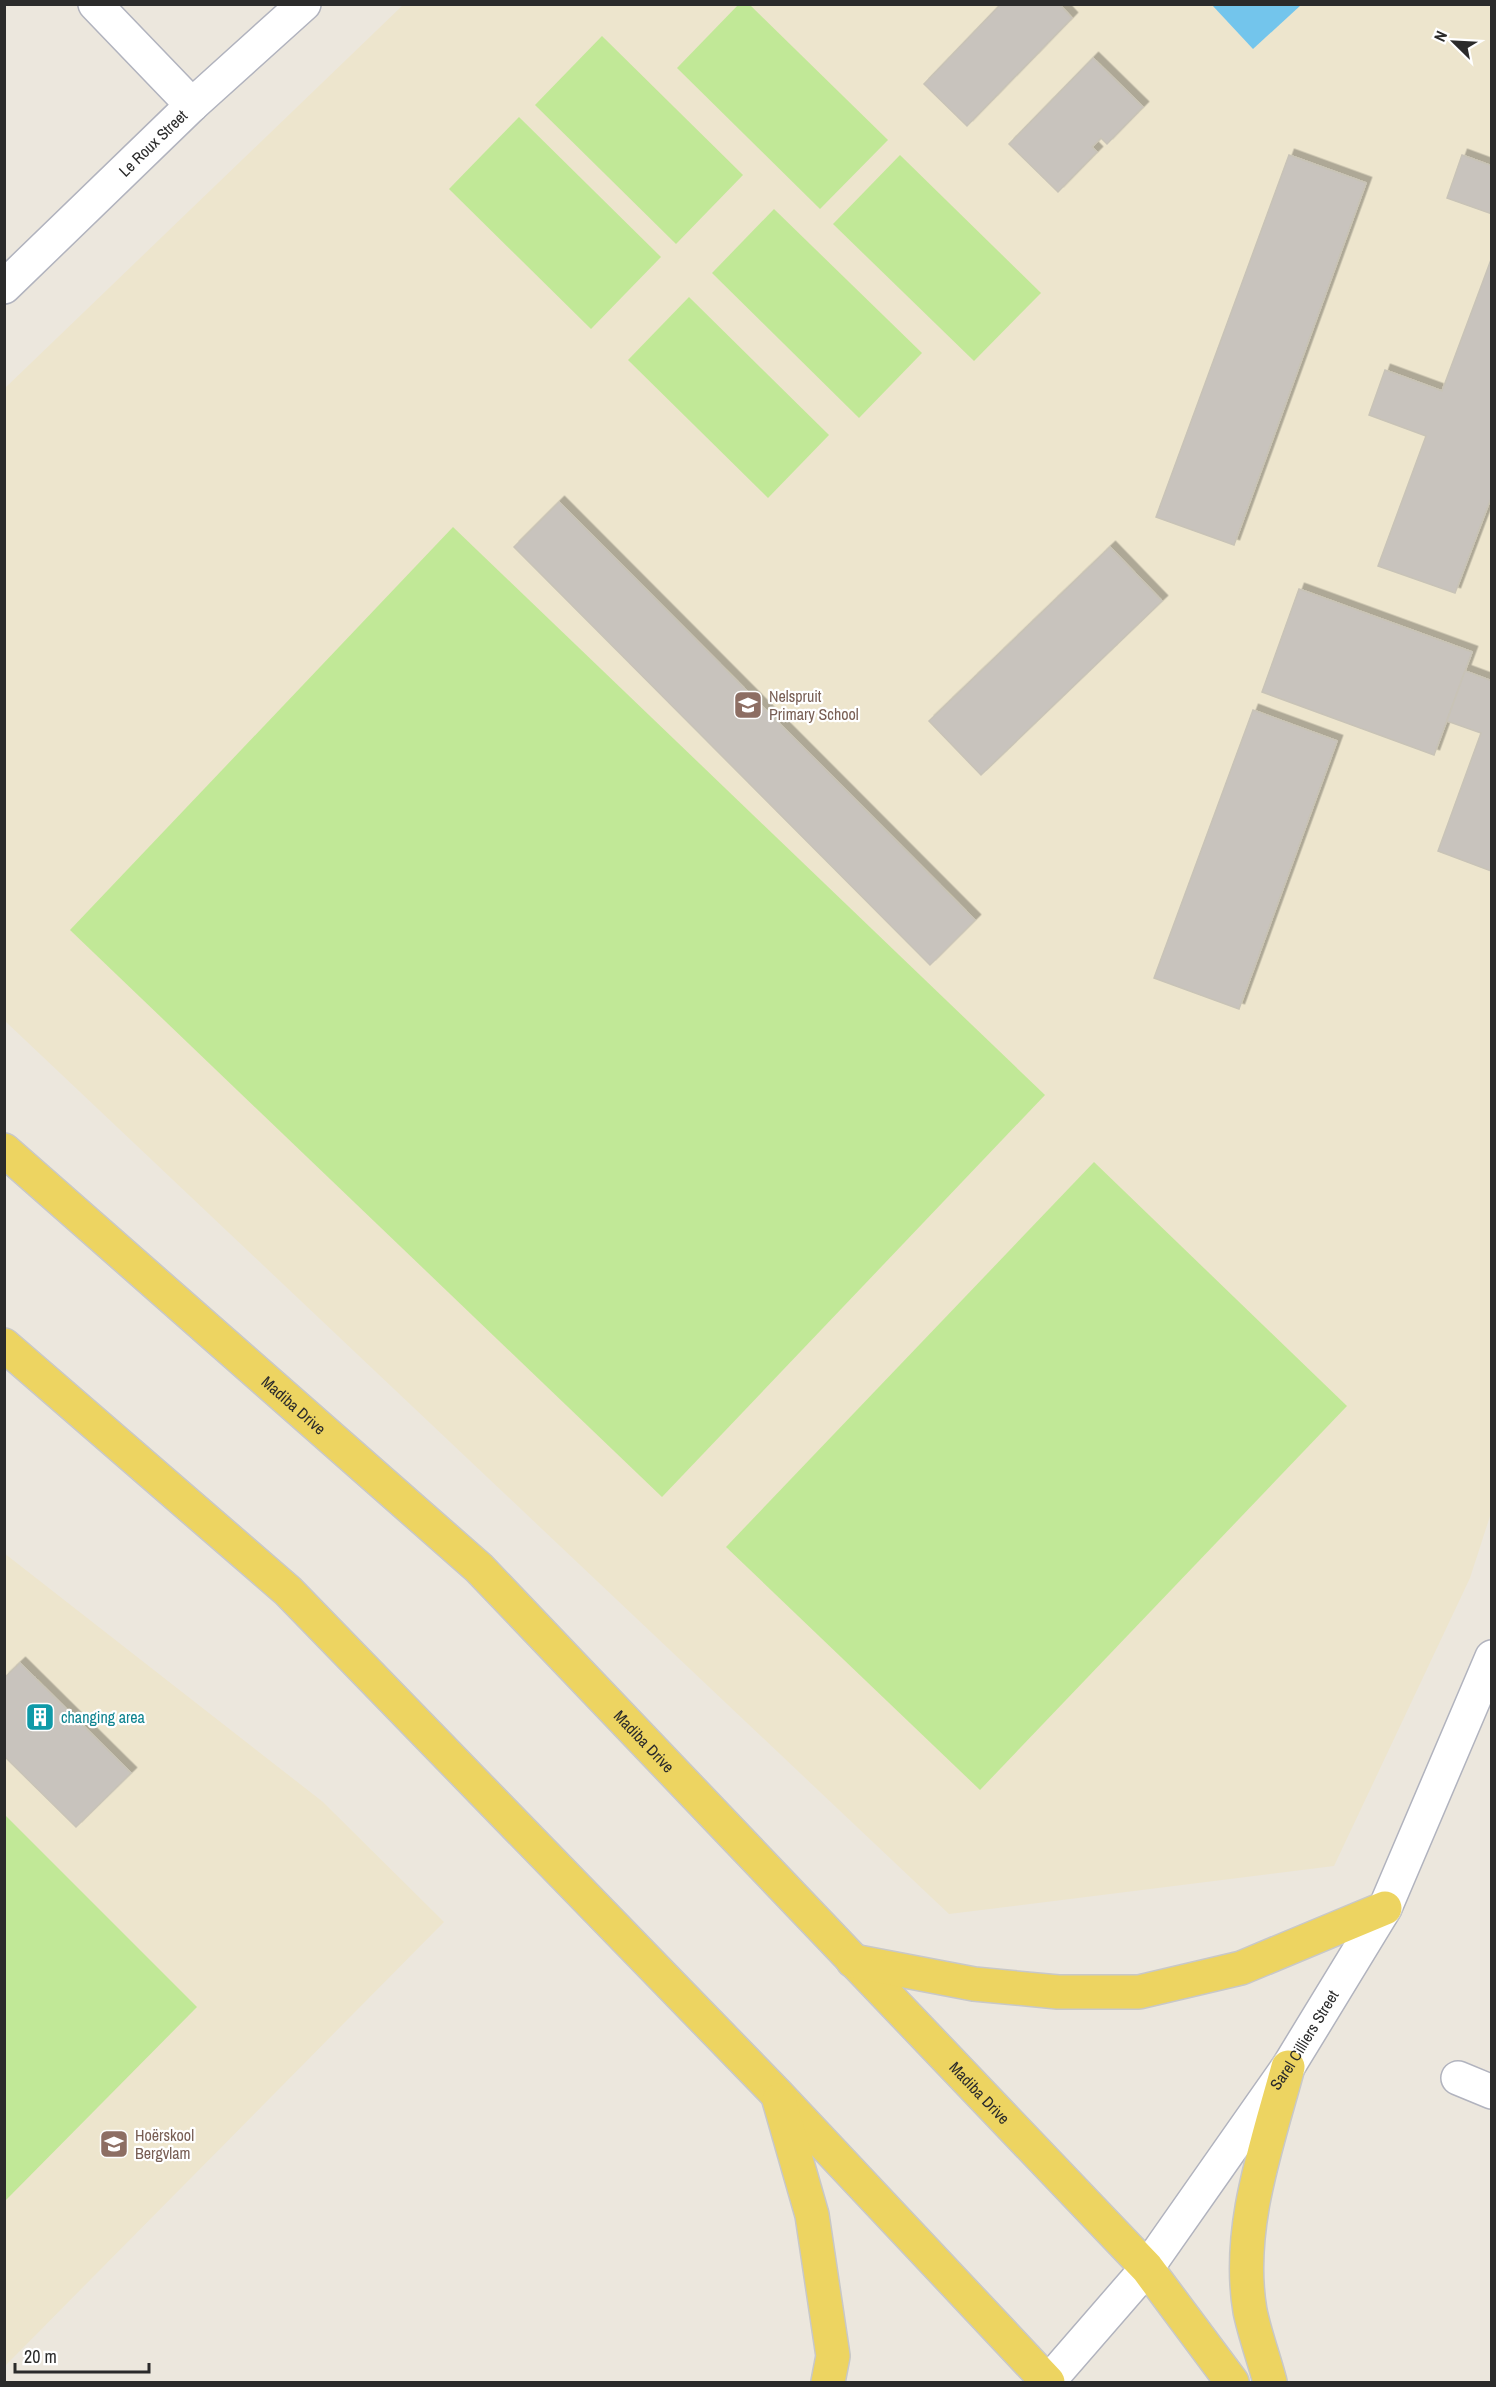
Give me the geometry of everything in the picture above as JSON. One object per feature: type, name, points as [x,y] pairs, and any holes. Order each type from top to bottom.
[{"type":"main road","name":"Madiba Drive","points":[[4,1150],[479,1568],[1147,2268],[1232,2382]]},
{"type":"main road","points":[[4,1345],[288,1592],[777,2094],[1048,2382]]},
{"type":"main road","points":[[854,1962],[974,1984],[1058,1992],[1139,1992],[1241,1968],[1385,1908]]},
{"type":"main road","points":[[1270,2382],[1250,2311],[1246,2245],[1254,2197],[1288,2067]]},
{"type":"main road","points":[[777,2094],[812,2215],[833,2356],[828,2382]]},
{"type":"street","points":[[95,4],[192,105]]},
{"type":"street","name":"Le Roux Street","points":[[4,287],[192,105],[304,4]]},
{"type":"street","name":"Sarel Cilliers Street","points":[[1048,2382],[1147,2268],[1288,2067],[1385,1908],[1491,1657]]},
{"type":"street","points":[[1458,2078],[1491,2092]]},
{"type":"shaded area","name":"Nelspruit Primary School","points":[[403,5],[1491,5],[1491,1513],[1470,1578],[1334,1866],[949,1914],[5,1021],[4,389]]},
{"type":"shaded area","name":"Hoërskool Bergvlam","points":[[4,1553],[323,1802],[444,1922],[5,2366]]},
{"type":"green space","points":[[738,5],[750,5],[888,140],[820,209],[677,68]]},
{"type":"green space","points":[[602,36],[743,175],[676,244],[535,105]]},
{"type":"green space","points":[[519,117],[661,257],[591,329],[449,189]]},
{"type":"green space","points":[[900,155],[1041,293],[974,361],[833,224]]},
{"type":"green space","points":[[774,209],[922,353],[859,418],[712,273]]},
{"type":"green space","points":[[689,297],[829,435],[768,498],[628,360]]},
{"type":"green space","points":[[453,527],[1045,1095],[662,1497],[70,930]]},
{"type":"green space","points":[[1094,1162],[1347,1406],[980,1790],[726,1547]]},
{"type":"green space","points":[[4,1814],[197,2007],[5,2201],[4,2201]]},
{"type":"water","points":[[1212,5],[1301,5],[1253,49]]},
{"type":"building","points":[[1001,4],[1059,4],[1072,18],[967,126],[924,84]]},
{"type":"building","points":[[1093,58],[1143,107],[1107,144],[1101,138],[1092,147],[1097,152],[1058,192],[1009,144]]},
{"type":"building","points":[[1289,155],[1366,183],[1234,545],[1156,517]]},
{"type":"building","points":[[1462,155],[1492,166],[1492,214],[1447,198]]},
{"type":"building","points":[[1492,257],[1492,495],[1455,593],[1378,566],[1426,436],[1369,415],[1385,370],[1442,391]]},
{"type":"building","points":[[559,502],[975,920],[930,965],[514,547]]},
{"type":"building","points":[[1110,547],[1162,601],[981,775],[929,721]]},
{"type":"building","points":[[1299,589],[1472,652],[1434,755],[1262,692]]},
{"type":"building","points":[[1465,671],[1492,681],[1491,871],[1438,851],[1481,733],[1447,721]]},
{"type":"building","points":[[1253,710],[1337,741],[1239,1009],[1154,978]]},
{"type":"building","name":"changing area","points":[[20,1663],[131,1773],[76,1827],[4,1756],[4,1678]]},
{"type":"place","name":"Nelspruit Primary School","points":[[748,705]]},
{"type":"place","name":"changing area","points":[[40,1717]]},
{"type":"place","name":"Hoërskool Bergvlam","points":[[114,2144]]}]
